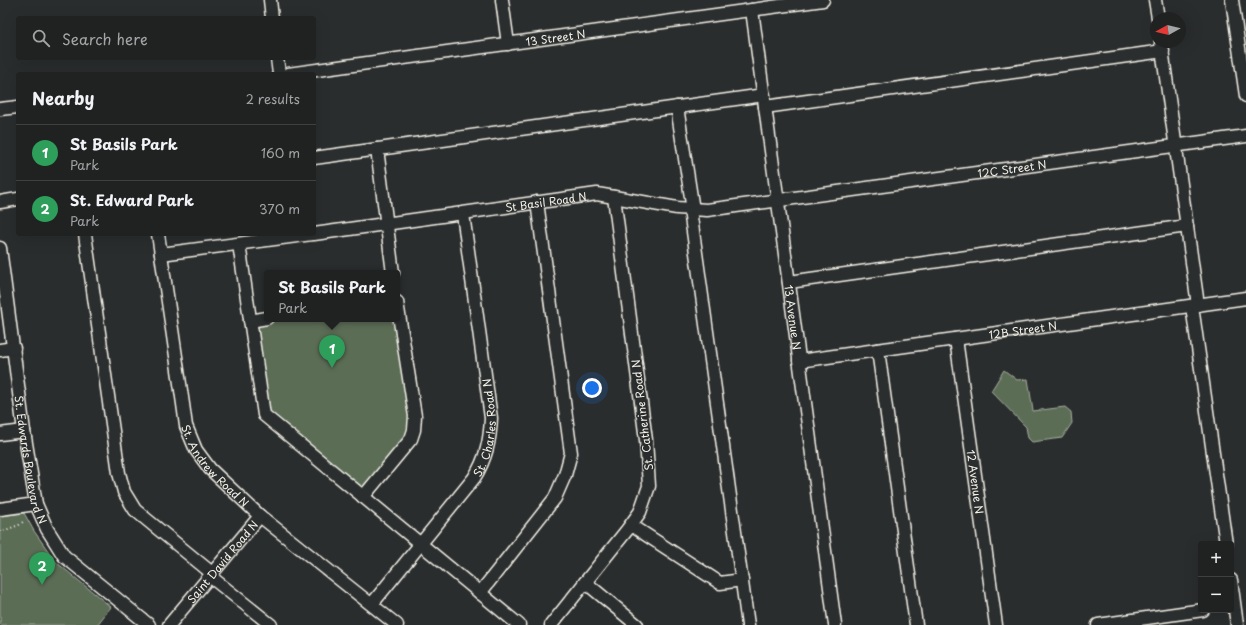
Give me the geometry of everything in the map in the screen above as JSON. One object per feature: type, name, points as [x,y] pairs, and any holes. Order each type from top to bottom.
[{"type":"street","points":[[270,0],[272,16]]},
{"type":"street","points":[[502,0],[508,44]]},
{"type":"street","name":"13 Street N","points":[[303,72],[752,10],[771,4],[823,0]]},
{"type":"street","points":[[1155,0],[1157,12]]},
{"type":"street","points":[[1232,0],[1246,96]]},
{"type":"street","name":"13 Avenue N","points":[[752,10],[835,625]]},
{"type":"street","points":[[316,158],[677,107],[764,101],[1150,48]]},
{"type":"street","points":[[1162,48],[1187,226],[1195,306],[1226,541]]},
{"type":"street","points":[[277,60],[279,72]]},
{"type":"street","points":[[0,109],[16,107]]},
{"type":"street","points":[[677,107],[748,625]]},
{"type":"street","name":"12C Street N","points":[[777,199],[1246,136]]},
{"type":"street","points":[[376,149],[393,270]]},
{"type":"street","name":"St Basil Road N","points":[[316,234],[597,194],[692,210],[777,199]]},
{"type":"street","name":"St. Catherine Road N","points":[[551,625],[640,512],[648,491],[650,478],[614,197]]},
{"type":"street","points":[[0,202],[16,199]]},
{"type":"street","points":[[480,593],[555,498],[565,475],[571,452],[537,202]]},
{"type":"street","name":"St. Charles Road N","points":[[372,604],[474,478],[484,459],[490,433],[489,401],[463,214]]},
{"type":"street","points":[[789,282],[1187,226]]},
{"type":"street","points":[[86,236],[119,473],[124,492],[134,510],[271,625]]},
{"type":"street","name":"St. Andrew Road N","points":[[158,236],[186,426],[196,450],[210,469],[260,516],[397,625]]},
{"type":"street","name":"St Basil Road N","points":[[161,254],[298,236]]},
{"type":"street","points":[[239,244],[264,415],[519,625]]},
{"type":"street","name":"St. Edwards Boulevard N","points":[[0,248],[2,276],[14,348],[24,431],[36,504],[47,529],[64,556],[149,625]]},
{"type":"street","name":"12B Street N","points":[[799,361],[1246,298]]},
{"type":"street","points":[[250,321],[264,319]]},
{"type":"street","points":[[363,497],[411,439],[414,430],[415,416],[400,321]]},
{"type":"street","name":"12 Avenue N","points":[[956,339],[996,625]]},
{"type":"street","points":[[0,350],[14,348]]},
{"type":"street","points":[[878,350],[916,625]]},
{"type":"street","points":[[0,434],[24,431]]},
{"type":"street","points":[[0,509],[36,504]]},
{"type":"street","name":"Saint David Road N","points":[[169,625],[212,576],[260,516]]},
{"type":"street","points":[[631,525],[720,583],[742,580]]},
{"type":"street","points":[[585,582],[637,625]]},
{"type":"street","points":[[1234,592],[1237,605],[1237,625]]},
{"type":"street","points":[[1098,625],[1157,621],[1198,611]]},
{"type":"path","points":[[0,532],[24,521]]},
{"type":"green space","points":[[264,319],[264,322],[397,322],[414,430],[363,497],[264,415],[250,321]]},
{"type":"green space","points":[[1004,370],[1017,380],[1028,379],[1033,411],[1065,407],[1071,412],[1072,423],[1062,438],[1032,442],[1028,438],[1026,427],[991,391]]},
{"type":"green space","points":[[24,513],[34,531],[56,562],[111,607],[97,625],[0,625],[0,516]]},
{"type":"place","name":"St Basils Park","points":[[332,368]]},
{"type":"place","name":"St. Edward Park","points":[[42,585]]}]
